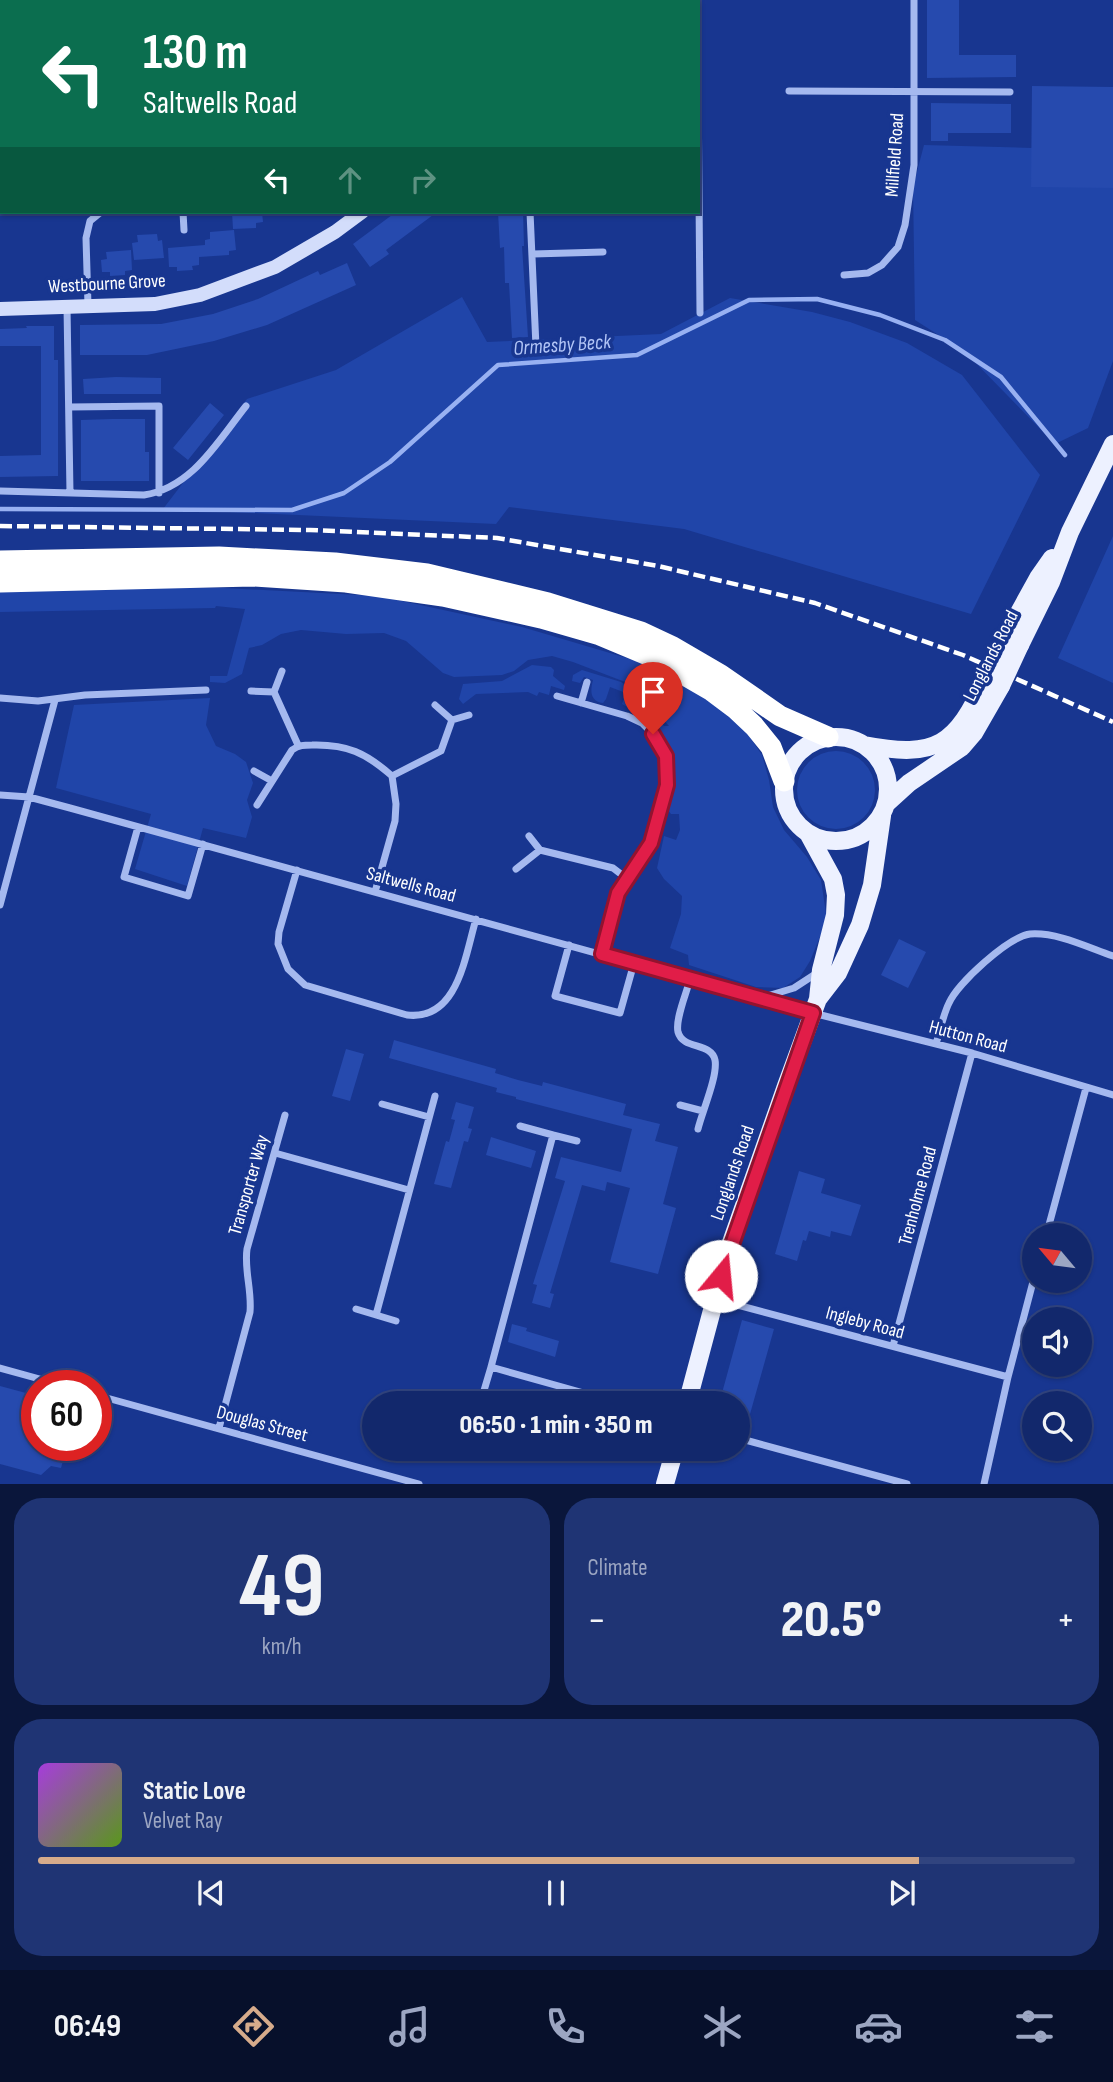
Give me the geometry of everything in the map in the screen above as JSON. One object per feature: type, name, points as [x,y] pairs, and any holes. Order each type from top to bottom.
[{"type":"highway","points":[[0,561],[219,557],[335,563],[427,574],[548,603],[641,632],[722,675],[780,716],[828,737]]},
{"type":"highway","points":[[0,582],[253,576],[346,582],[443,596],[541,618],[600,635],[655,658],[712,691],[754,726],[771,747],[784,781]]},
{"type":"main road","name":"Longlands Road","points":[[784,781],[788,812],[797,825],[809,835],[829,842],[849,841],[868,831],[884,809],[909,783],[962,747],[974,733],[1038,578],[1070,532],[1113,444]]},
{"type":"main road","name":"Longlands Road","points":[[828,737],[847,738],[864,745],[915,751],[937,745],[960,726],[994,682]]},
{"type":"main road","points":[[784,781],[789,765],[799,752],[813,742],[828,737]]},
{"type":"main road","name":"Longlands Road","points":[[816,1006],[838,973],[860,925],[872,885],[888,787],[885,771],[877,756],[864,745]]},
{"type":"main road","name":"Longlands Road","points":[[690,1391],[727,1254],[816,1006],[821,971],[832,930],[836,895],[833,878],[809,835]]},
{"type":"main road","points":[[665,1483],[671,1461]]},
{"type":"street","name":"Millfield Road","points":[[844,275],[868,273],[883,265],[898,247],[905,225],[914,165],[914,0]]},
{"type":"street","points":[[789,90],[1010,92]]},
{"type":"street","points":[[88,306],[86,238],[90,221],[99,214]]},
{"type":"street","points":[[183,214],[184,230]]},
{"type":"street","name":"Westbourne Grove","points":[[0,309],[155,304],[200,295],[275,267],[335,232],[359,214]]},
{"type":"street","points":[[530,214],[536,347]]},
{"type":"street","points":[[699,214],[700,313]]},
{"type":"street","points":[[533,254],[603,252]]},
{"type":"street","points":[[67,306],[70,493]]},
{"type":"street","points":[[70,407],[159,406],[159,493]]},
{"type":"street","points":[[0,491],[144,495],[159,493],[192,474],[246,406]]},
{"type":"street","points":[[282,671],[274,692],[298,746]]},
{"type":"street","points":[[581,703],[587,682]]},
{"type":"street","points":[[0,698],[38,701],[85,695],[206,690]]},
{"type":"street","points":[[251,691],[274,692]]},
{"type":"street","points":[[557,696],[627,716],[642,723],[653,734],[666,756],[667,785],[651,843],[618,893],[602,954]]},
{"type":"street","points":[[0,905],[55,699]]},
{"type":"street","points":[[435,705],[452,720]]},
{"type":"street","points":[[452,720],[469,715]]},
{"type":"street","points":[[392,776],[440,751],[452,720]]},
{"type":"street","points":[[257,805],[292,750],[298,746],[327,744],[351,748],[375,761],[392,776],[396,804],[395,821],[376,892]]},
{"type":"street","points":[[254,771],[272,781]]},
{"type":"street","name":"Saltwells Road","points":[[0,795],[29,797],[761,998],[816,1006]]},
{"type":"street","points":[[138,827],[124,877],[188,897],[202,845]]},
{"type":"street","points":[[529,836],[540,850],[613,868],[626,878]]},
{"type":"street","points":[[516,869],[540,850]]},
{"type":"street","points":[[296,870],[278,944],[288,969],[305,985],[407,1015],[428,1014],[449,998],[456,985],[476,919]]},
{"type":"street","points":[[936,1044],[948,1003],[961,984],[1009,943],[1027,934],[1048,935],[1113,956]]},
{"type":"street","points":[[569,945],[555,996],[620,1013],[634,963]]},
{"type":"street","points":[[761,998],[794,988],[821,971]]},
{"type":"street","points":[[690,979],[678,1023],[678,1033],[690,1044],[708,1050],[715,1060],[698,1129]]},
{"type":"street","name":"Hutton Road","points":[[816,1006],[1113,1095]]},
{"type":"street","name":"Trenholme Road","points":[[893,1346],[972,1053]]},
{"type":"street","points":[[1049,1223],[1086,1087]]},
{"type":"street","points":[[376,1315],[435,1096]]},
{"type":"street","points":[[382,1104],[429,1117]]},
{"type":"street","points":[[680,1105],[703,1111]]},
{"type":"street","name":"Transporter Way","points":[[219,1428],[250,1312],[247,1249],[285,1115]]},
{"type":"street","points":[[520,1126],[577,1141]]},
{"type":"street","points":[[484,1391],[554,1135]]},
{"type":"street","points":[[275,1153],[409,1190]]},
{"type":"street","points":[[984,1483],[1030,1293]]},
{"type":"street","name":"Ingleby Road","points":[[715,1299],[1008,1377]]},
{"type":"street","points":[[356,1309],[396,1321]]},
{"type":"street","points":[[491,1367],[577,1391]]},
{"type":"street","points":[[0,1368],[21,1374]]},
{"type":"street","name":"Douglas Street","points":[[112,1399],[419,1483]]},
{"type":"street","points":[[750,1442],[907,1483]]},
{"type":"shaded area","points":[[924,145],[1032,148],[1113,188],[1113,361],[1088,428],[1055,444],[965,352],[915,320],[913,187]]},
{"type":"shaded area","points":[[462,297],[487,342],[661,334],[730,298],[812,312],[850,322],[907,343],[962,375],[1040,475],[971,614],[684,529],[509,507],[496,524],[163,509],[247,399],[336,370]]},
{"type":"shaded area","points":[[1113,536],[1113,683],[1058,658]]},
{"type":"shaded area","points":[[0,585],[224,588],[379,596],[522,627],[637,661],[687,687],[730,715],[762,755],[773,807],[784,830],[807,857],[821,880],[827,920],[810,961],[800,977],[783,988],[756,987],[689,965],[688,955],[670,948],[681,914],[682,896],[664,879],[657,868],[664,836],[676,840],[680,830],[679,814],[671,814],[664,805],[674,767],[662,737],[651,721],[622,704],[626,693],[610,687],[603,703],[592,695],[593,680],[584,677],[580,683],[572,681],[573,675],[582,670],[621,682],[630,688],[664,726],[669,726],[633,685],[552,656],[528,660],[514,671],[502,675],[454,677],[443,673],[406,641],[384,633],[346,634],[301,630],[281,634],[262,645],[249,648],[242,674],[225,683],[210,682],[210,676],[227,676],[245,609],[216,606],[0,612]]},
{"type":"shaded area","points":[[532,665],[551,667],[554,670],[553,676],[565,686],[564,690],[551,686],[549,695],[539,692],[537,696],[528,692],[476,694],[463,704],[459,699],[463,684],[502,681]]},
{"type":"shaded area","points":[[210,698],[206,725],[216,746],[246,762],[253,783],[247,800],[252,817],[246,838],[203,828],[187,886],[135,869],[151,814],[56,788],[74,705]]},
{"type":"shaded area","points":[[836,751],[851,754],[868,768],[875,790],[872,805],[858,822],[836,829],[821,826],[804,812],[797,790],[800,775],[814,758]]},
{"type":"building","points":[[927,0],[959,0],[959,55],[1016,55],[1016,77],[927,78]]},
{"type":"building","points":[[1032,86],[1113,87],[1113,188],[1031,187]]},
{"type":"building","points":[[931,103],[1011,104],[1011,133],[948,133],[948,141],[931,141]]},
{"type":"building","points":[[232,214],[262,214],[263,222],[256,223],[256,228],[233,229]]},
{"type":"building","points":[[393,214],[434,214],[386,250],[389,254],[370,267],[353,244]]},
{"type":"building","points":[[498,214],[523,214],[522,246],[528,337],[512,338],[509,283],[505,283],[504,247],[500,248]]},
{"type":"building","points":[[234,230],[236,250],[229,251],[229,255],[199,257],[199,265],[192,266],[193,270],[177,271],[177,267],[169,267],[168,248],[205,245],[205,240],[210,239],[210,232]]},
{"type":"building","points":[[157,234],[158,241],[162,240],[164,258],[134,260],[132,243],[138,242],[137,235]]},
{"type":"building","points":[[131,250],[132,270],[125,271],[125,275],[110,276],[110,272],[102,272],[101,260],[107,259],[106,252]]},
{"type":"building","points":[[347,263],[356,285],[267,325],[214,341],[147,355],[80,355],[80,325],[161,324],[213,314],[258,299],[318,271],[320,275]]},
{"type":"building","points":[[26,326],[54,326],[54,360],[58,360],[58,476],[0,477],[0,456],[41,455],[41,346],[0,346],[0,329],[27,328]]},
{"type":"building","points":[[161,378],[161,394],[84,394],[83,379]]},
{"type":"building","points":[[210,403],[224,415],[188,460],[173,448]]},
{"type":"building","points":[[145,419],[145,452],[149,452],[149,481],[81,481],[81,420]]},
{"type":"building","points":[[899,939],[926,952],[908,988],[881,975]]},
{"type":"building","points":[[394,1040],[496,1069],[495,1073],[518,1080],[542,1086],[543,1082],[626,1104],[623,1115],[660,1124],[655,1141],[678,1147],[663,1204],[676,1208],[658,1274],[610,1262],[630,1188],[607,1182],[605,1191],[582,1185],[550,1293],[554,1294],[550,1308],[532,1303],[537,1285],[533,1284],[565,1181],[555,1178],[561,1157],[621,1172],[632,1129],[516,1099],[496,1092],[497,1088],[389,1058]]},
{"type":"building","points":[[346,1049],[364,1054],[350,1101],[332,1096]]},
{"type":"building","points":[[456,1102],[474,1107],[468,1128],[472,1129],[468,1142],[464,1141],[451,1188],[434,1184],[455,1120],[451,1119]]},
{"type":"building","points":[[491,1137],[536,1151],[531,1168],[486,1155]]},
{"type":"building","points":[[799,1171],[825,1179],[821,1193],[861,1205],[851,1236],[831,1231],[830,1237],[809,1231],[806,1241],[803,1240],[797,1261],[775,1254]]},
{"type":"building","points":[[742,1320],[774,1329],[750,1414],[750,1391],[723,1391]]},
{"type":"building","points":[[512,1324],[559,1341],[555,1357],[508,1342]]},
{"type":"building","points":[[0,1386],[21,1392],[21,1461],[63,1461],[61,1468],[51,1466],[41,1475],[0,1464]]},
{"type":"waterway","name":"Ormesby Beck","points":[[0,509],[292,510],[344,493],[390,462],[498,365],[637,355],[749,300],[817,299],[880,315],[945,340],[1001,377],[1065,455]]},
{"type":"railway","points":[[0,526],[310,530],[497,538],[658,566],[815,603],[963,655],[1113,722]]},
{"type":"route","points":[[653,734],[666,756],[667,785],[651,843],[618,893],[602,954],[813,1013],[721,1276]]}]
